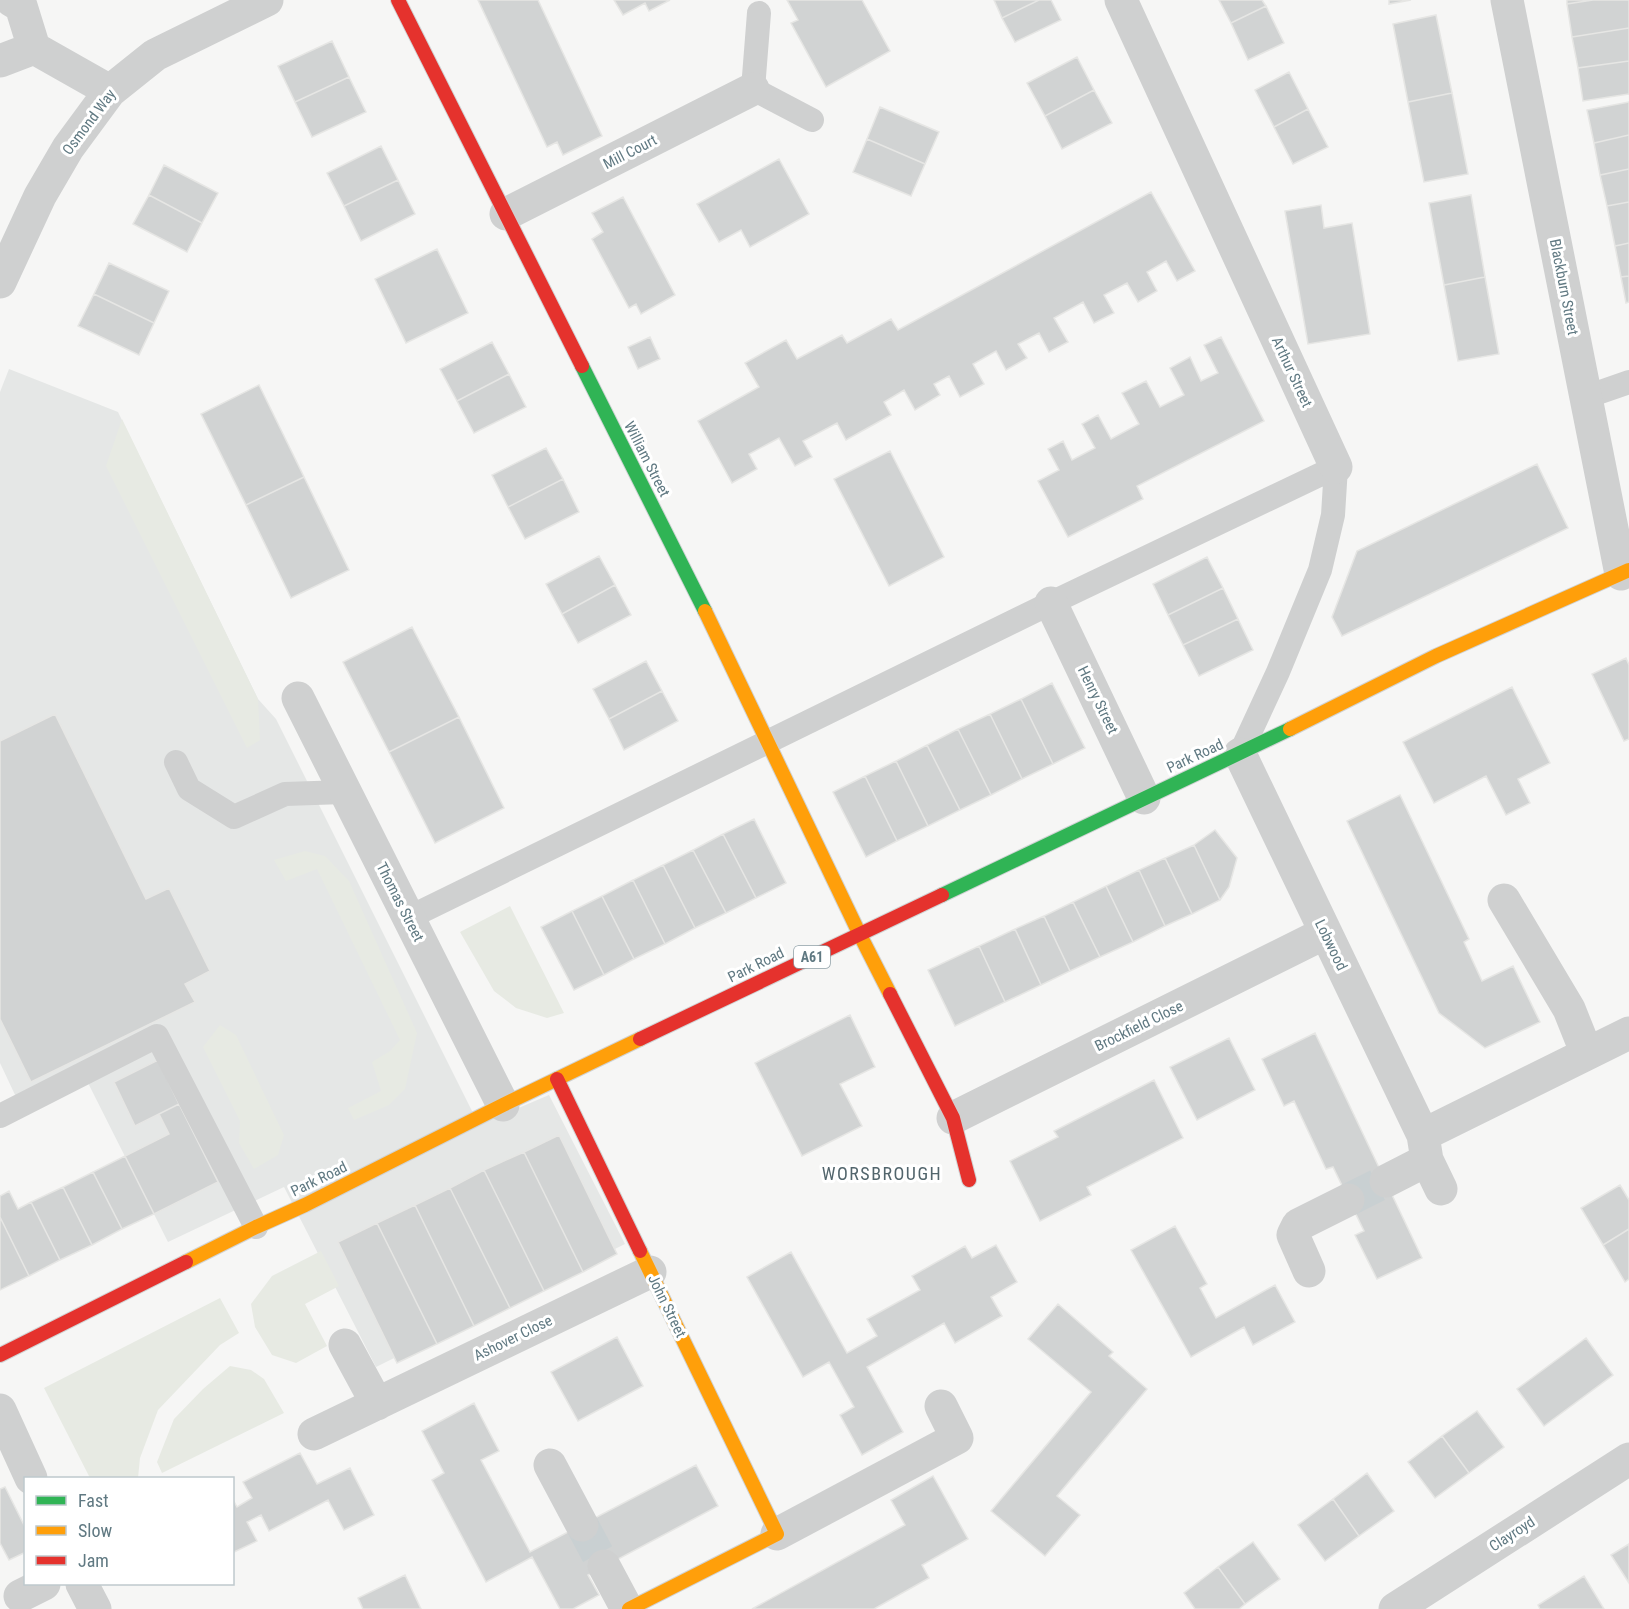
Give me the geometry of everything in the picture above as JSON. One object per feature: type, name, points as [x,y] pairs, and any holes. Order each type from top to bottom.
[{"type":"main road","name":"William Street","points":[[399,0],[702,606],[860,935]]},
{"type":"main road","name":"Park Road","points":[[0,1355],[503,1105],[787,968],[1240,754],[1436,656],[1625,572]]},
{"type":"main road","points":[[860,935],[953,1118],[969,1180]]},
{"type":"main road","name":"John Street","points":[[557,1079],[777,1534]]},
{"type":"main road","points":[[628,1609],[777,1534]]},
{"type":"street","points":[[11,0],[21,6],[34,48],[110,91]]},
{"type":"street","name":"Osmond Way","points":[[0,282],[46,186],[68,147],[110,91],[156,55],[267,0]]},
{"type":"street","name":"Arthur Street","points":[[1121,0],[1336,467]]},
{"type":"street","name":"Blackburn Street","points":[[1507,0],[1610,523],[1625,572]]},
{"type":"street","points":[[0,62],[34,48]]},
{"type":"street","name":"Mill Court","points":[[506,214],[753,89]]},
{"type":"street","name":"Henry Street","points":[[1051,603],[1144,798]]},
{"type":"street","name":"Thomas Street","points":[[298,698],[503,1105]]},
{"type":"street","name":"Lobwood","points":[[1240,754],[1425,1147],[1442,1189]]},
{"type":"street","points":[[1503,900],[1569,1009],[1587,1054]]},
{"type":"street","name":"Brockfield Close","points":[[953,1118],[1325,933]]},
{"type":"street","points":[[1386,1181],[1425,1147],[1587,1054],[1629,1033]]},
{"type":"street","points":[[1310,1271],[1293,1235],[1298,1225],[1348,1200]]},
{"type":"street","name":"Ashover Close","points":[[314,1434],[650,1272]]},
{"type":"street","points":[[345,1345],[377,1404]]},
{"type":"street","points":[[777,1534],[957,1438],[941,1407]]},
{"type":"street","points":[[0,1410],[30,1477]]},
{"type":"street","name":"Clayroyd","points":[[1395,1609],[1629,1459]]},
{"type":"street","points":[[550,1465],[582,1525]]},
{"type":"street","points":[[604,1566],[628,1609]]},
{"type":"street","points":[[83,1585],[95,1609]]},
{"type":"lane","points":[[759,13],[753,89],[812,120]]},
{"type":"lane","points":[[1586,397],[1629,382]]},
{"type":"lane","points":[[408,918],[1051,603],[1336,467]]},
{"type":"lane","name":"Arthur Street","points":[[1240,754],[1278,672],[1320,570],[1333,515],[1336,467]]},
{"type":"lane","points":[[176,762],[189,789],[234,817],[285,794],[344,792]]},
{"type":"lane","points":[[0,1116],[157,1036],[256,1227]]},
{"type":"shaded area","points":[[9,369],[118,412],[258,699],[276,719],[479,1125],[549,1095],[625,1244],[376,1367],[284,1187],[168,1242],[81,1069],[17,1099],[0,1063],[0,392]]},
{"type":"shaded area","points":[[122,419],[258,699],[260,740],[247,748],[106,466]]},
{"type":"shaded area","points":[[305,851],[325,856],[349,881],[417,1033],[405,1089],[389,1105],[354,1120],[348,1108],[381,1091],[372,1062],[390,1051],[400,1040],[317,869],[286,881],[274,860]]},
{"type":"shaded area","points":[[510,906],[564,1013],[547,1018],[516,1008],[494,991],[460,932]]},
{"type":"shaded area","points":[[220,1025],[236,1035],[284,1135],[278,1155],[254,1169],[239,1143],[240,1121],[203,1047]]},
{"type":"shaded area","points":[[321,1251],[339,1286],[305,1304],[327,1346],[296,1363],[272,1355],[255,1327],[251,1304],[272,1276]]},
{"type":"shaded area","points":[[220,1298],[239,1333],[220,1345],[158,1410],[140,1458],[138,1477],[89,1477],[44,1388]]},
{"type":"shaded area","points":[[230,1366],[251,1370],[264,1379],[284,1413],[162,1473],[157,1462],[174,1419],[203,1389]]},
{"type":"building","points":[[478,0],[538,0],[602,136],[563,155],[557,142],[547,147]]},
{"type":"building","points":[[614,0],[670,0],[649,11],[645,3],[623,15]]},
{"type":"building","points":[[787,0],[862,0],[890,51],[826,87],[791,23],[798,20]]},
{"type":"building","points":[[994,0],[1039,0],[1002,18]]},
{"type":"building","points":[[1039,0],[1051,0],[1061,20],[1015,42],[1002,18]]},
{"type":"building","points":[[1219,0],[1262,0],[1266,6],[1231,23]]},
{"type":"building","points":[[1389,0],[1411,0],[1389,4]]},
{"type":"building","points":[[1567,0],[1593,0],[1567,4]]},
{"type":"building","points":[[1593,0],[1629,0],[1629,28],[1572,37],[1567,4]]},
{"type":"building","points":[[1266,6],[1284,43],[1248,60],[1231,23]]},
{"type":"building","points":[[1436,15],[1452,93],[1408,102],[1393,24]]},
{"type":"building","points":[[1629,28],[1629,61],[1578,68],[1572,37]]},
{"type":"building","points":[[332,41],[349,77],[295,102],[278,66]]},
{"type":"building","points":[[1077,57],[1094,90],[1045,116],[1027,83]]},
{"type":"building","points":[[1629,61],[1629,94],[1583,101],[1578,68]]},
{"type":"building","points":[[1289,72],[1308,109],[1274,127],[1255,90]]},
{"type":"building","points":[[349,77],[366,112],[312,137],[295,102]]},
{"type":"building","points":[[1094,90],[1112,123],[1062,149],[1045,116]]},
{"type":"building","points":[[1452,93],[1468,174],[1424,182],[1408,102]]},
{"type":"building","points":[[1629,102],[1629,135],[1594,143],[1587,110]]},
{"type":"building","points":[[880,107],[939,132],[925,164],[867,139]]},
{"type":"building","points":[[1308,109],[1328,147],[1293,164],[1274,127]]},
{"type":"building","points":[[1629,135],[1629,169],[1600,175],[1594,143]]},
{"type":"building","points":[[867,139],[925,164],[911,196],[853,172]]},
{"type":"building","points":[[381,146],[398,180],[344,206],[327,173]]},
{"type":"building","points":[[779,159],[809,214],[750,247],[741,230],[719,242],[697,204]]},
{"type":"building","points":[[164,165],[218,193],[202,223],[149,195]]},
{"type":"building","points":[[1629,169],[1629,202],[1607,206],[1600,175]]},
{"type":"building","points":[[398,180],[415,214],[361,241],[344,206]]},
{"type":"building","points":[[1151,192],[1195,271],[1177,281],[1166,261],[1147,272],[1157,291],[1138,302],[1127,283],[1104,295],[1114,313],[1094,323],[1083,302],[1054,318],[1068,342],[1049,352],[1039,333],[1018,344],[1027,358],[1006,370],[996,351],[973,364],[984,384],[960,397],[949,376],[934,384],[940,395],[915,410],[904,390],[884,402],[891,415],[846,440],[837,423],[803,441],[812,457],[795,466],[779,438],[749,454],[757,469],[732,483],[698,421],[759,387],[745,363],[786,340],[797,359],[842,335],[847,343],[891,319],[898,330]]},
{"type":"building","points":[[149,195],[202,223],[187,252],[133,224]]},
{"type":"building","points":[[1471,195],[1485,277],[1444,285],[1429,203]]},
{"type":"building","points":[[623,197],[675,295],[641,314],[636,304],[629,308],[592,239],[603,232],[592,213]]},
{"type":"building","points":[[1629,202],[1629,243],[1615,246],[1607,206]]},
{"type":"building","points":[[1321,205],[1324,228],[1352,223],[1370,334],[1308,344],[1285,211]]},
{"type":"building","points":[[1629,243],[1629,276],[1621,277],[1615,246]]},
{"type":"building","points":[[437,249],[468,313],[406,343],[375,279]]},
{"type":"building","points":[[109,263],[169,291],[154,323],[94,294]]},
{"type":"building","points":[[1629,276],[1629,302],[1626,303],[1621,277]]},
{"type":"building","points":[[1485,277],[1499,354],[1458,361],[1444,285]]},
{"type":"building","points":[[94,294],[154,323],[139,355],[78,326]]},
{"type":"building","points":[[650,337],[660,359],[638,369],[628,347]]},
{"type":"building","points":[[1221,337],[1264,421],[1137,486],[1143,499],[1068,537],[1038,481],[1059,470],[1048,449],[1063,441],[1072,460],[1095,448],[1082,424],[1098,415],[1111,439],[1139,424],[1122,393],[1146,381],[1160,407],[1184,395],[1170,368],[1190,357],[1201,381],[1218,373],[1204,345]]},
{"type":"building","points":[[492,342],[509,374],[457,401],[440,369]]},
{"type":"building","points":[[509,374],[526,407],[474,433],[457,401]]},
{"type":"building","points":[[259,385],[304,477],[246,505],[201,414]]},
{"type":"building","points":[[546,448],[563,479],[508,507],[492,475]]},
{"type":"building","points":[[890,451],[944,557],[889,586],[834,479]]},
{"type":"building","points":[[1537,464],[1568,528],[1342,636],[1332,617],[1357,551]]},
{"type":"building","points":[[304,477],[349,570],[291,598],[246,505]]},
{"type":"building","points":[[563,479],[579,512],[525,539],[508,507]]},
{"type":"building","points":[[599,556],[615,585],[562,614],[546,584]]},
{"type":"building","points":[[1207,557],[1223,588],[1168,615],[1153,584]]},
{"type":"building","points":[[615,585],[631,615],[578,643],[562,614]]},
{"type":"building","points":[[1223,588],[1238,619],[1183,645],[1168,615]]},
{"type":"building","points":[[1238,619],[1253,650],[1199,676],[1183,645]]},
{"type":"building","points":[[412,627],[459,717],[389,752],[343,662]]},
{"type":"building","points":[[1626,658],[1629,665],[1629,739],[1624,741],[1592,674]]},
{"type":"building","points":[[646,661],[662,691],[609,719],[593,689]]},
{"type":"building","points":[[1052,683],[1085,748],[1053,764],[1021,699]]},
{"type":"building","points":[[1512,687],[1550,763],[1518,779],[1530,803],[1506,815],[1486,776],[1434,803],[1403,742]]},
{"type":"building","points":[[662,691],[678,721],[624,750],[609,719]]},
{"type":"building","points":[[1021,699],[1053,764],[1022,779],[990,714]]},
{"type":"building","points":[[55,714],[146,899],[169,888],[210,971],[185,984],[195,1002],[31,1082],[0,1019],[0,741]]},
{"type":"building","points":[[990,714],[1022,779],[991,795],[958,729]]},
{"type":"building","points":[[459,717],[504,808],[435,843],[389,752]]},
{"type":"building","points":[[958,729],[991,795],[960,810],[927,745]]},
{"type":"building","points":[[927,745],[960,810],[928,826],[896,761]]},
{"type":"building","points":[[896,761],[928,826],[897,841],[865,776]]},
{"type":"building","points":[[865,776],[897,841],[866,857],[833,792]]},
{"type":"building","points":[[1400,795],[1469,939],[1464,942],[1482,981],[1513,966],[1540,1022],[1485,1048],[1439,1013],[1347,821]]},
{"type":"building","points":[[754,819],[786,883],[756,898],[723,834]]},
{"type":"building","points":[[1215,830],[1237,858],[1229,887],[1220,900],[1194,845]]},
{"type":"building","points":[[723,834],[756,898],[726,913],[693,850]]},
{"type":"building","points":[[1194,845],[1220,900],[1192,914],[1165,858]]},
{"type":"building","points":[[693,850],[726,913],[695,928],[663,865]]},
{"type":"building","points":[[1165,858],[1192,914],[1165,926],[1139,870]]},
{"type":"building","points":[[663,865],[695,928],[665,944],[633,880]]},
{"type":"building","points":[[1139,870],[1165,926],[1133,942],[1106,886]]},
{"type":"building","points":[[633,880],[665,944],[634,959],[602,896]]},
{"type":"building","points":[[1106,886],[1133,942],[1100,957],[1073,902]]},
{"type":"building","points":[[602,896],[634,959],[604,975],[572,911]]},
{"type":"building","points":[[1073,902],[1100,957],[1070,971],[1044,916]]},
{"type":"building","points":[[572,911],[604,975],[574,990],[541,927]]},
{"type":"building","points":[[1044,916],[1070,971],[1041,985],[1015,929]]},
{"type":"building","points":[[1015,929],[1041,985],[1005,1002],[979,946]]},
{"type":"building","points":[[979,946],[1005,1002],[955,1026],[928,970]]},
{"type":"building","points":[[850,1015],[875,1067],[840,1084],[862,1126],[802,1156],[755,1063]]},
{"type":"building","points":[[1315,1033],[1422,1258],[1377,1279],[1355,1235],[1364,1231],[1333,1167],[1326,1169],[1294,1101],[1284,1106],[1262,1059]]},
{"type":"building","points":[[1229,1038],[1255,1090],[1197,1120],[1170,1067]]},
{"type":"building","points":[[158,1060],[179,1104],[135,1126],[114,1082]]},
{"type":"building","points":[[1154,1080],[1183,1138],[1087,1187],[1091,1195],[1040,1221],[1010,1161],[1058,1137],[1054,1131]]},
{"type":"building","points":[[179,1104],[218,1182],[154,1214],[125,1156],[169,1134],[159,1114]]},
{"type":"building","points":[[559,1135],[617,1254],[583,1272],[524,1152]]},
{"type":"building","points":[[524,1152],[583,1272],[544,1291],[484,1170]]},
{"type":"building","points":[[125,1156],[154,1214],[122,1229],[93,1172]]},
{"type":"building","points":[[484,1170],[544,1291],[510,1308],[450,1188]]},
{"type":"building","points":[[93,1172],[122,1229],[92,1245],[63,1187]]},
{"type":"building","points":[[1620,1185],[1629,1200],[1629,1229],[1603,1245],[1581,1208]]},
{"type":"building","points":[[63,1187],[92,1245],[60,1260],[31,1202]]},
{"type":"building","points":[[450,1188],[510,1308],[474,1326],[415,1205]]},
{"type":"building","points":[[9,1191],[18,1209],[31,1202],[60,1260],[29,1276],[0,1217],[0,1196]]},
{"type":"building","points":[[415,1205],[474,1326],[437,1344],[377,1223]]},
{"type":"building","points":[[0,1217],[29,1276],[0,1290]]},
{"type":"building","points":[[377,1223],[437,1344],[397,1363],[338,1242]]},
{"type":"building","points":[[1175,1226],[1207,1284],[1200,1288],[1216,1318],[1275,1285],[1295,1322],[1253,1345],[1244,1327],[1191,1357],[1131,1250]]},
{"type":"building","points":[[1629,1229],[1629,1279],[1625,1282],[1603,1245]]},
{"type":"building","points":[[996,1245],[1017,1282],[991,1297],[1002,1316],[955,1343],[944,1323],[867,1367],[903,1432],[862,1455],[840,1415],[854,1407],[829,1362],[803,1377],[747,1277],[791,1252],[847,1353],[877,1336],[867,1319],[920,1290],[912,1276],[965,1246],[972,1258]]},
{"type":"building","points":[[1058,1304],[1113,1352],[1109,1356],[1147,1389],[1057,1496],[1080,1515],[1045,1556],[991,1511],[1091,1392],[1028,1339]]},
{"type":"building","points":[[617,1337],[643,1386],[578,1421],[551,1372]]},
{"type":"building","points":[[1586,1338],[1613,1375],[1544,1426],[1517,1389]]},
{"type":"building","points":[[474,1403],[499,1451],[481,1460],[530,1552],[696,1465],[718,1506],[588,1575],[599,1595],[573,1609],[560,1609],[532,1557],[486,1582],[432,1480],[444,1473],[422,1431]]},
{"type":"building","points":[[1477,1411],[1504,1447],[1469,1473],[1442,1436]]},
{"type":"building","points":[[1442,1436],[1469,1473],[1435,1498],[1408,1462]]},
{"type":"building","points":[[300,1453],[317,1484],[350,1468],[374,1515],[344,1530],[328,1500],[269,1531],[261,1515],[247,1522],[257,1541],[234,1552],[234,1502],[237,1507],[252,1498],[243,1482]]},
{"type":"building","points":[[1367,1473],[1394,1511],[1359,1536],[1333,1499]]},
{"type":"building","points":[[933,1476],[968,1539],[922,1565],[929,1578],[874,1609],[752,1609],[905,1525],[891,1500]]},
{"type":"building","points":[[5,1487],[24,1525],[24,1553],[9,1560],[0,1543],[0,1489]]},
{"type":"building","points":[[1333,1499],[1359,1536],[1325,1561],[1298,1525]]},
{"type":"building","points":[[1253,1542],[1280,1579],[1245,1604],[1218,1567]]},
{"type":"building","points":[[1629,1544],[1629,1583],[1611,1555]]},
{"type":"building","points":[[1218,1567],[1245,1604],[1239,1609],[1195,1609],[1184,1593]]},
{"type":"building","points":[[405,1575],[421,1609],[363,1609],[358,1598]]},
{"type":"building","points":[[1584,1576],[1604,1609],[1540,1609],[1538,1605]]},
{"type":"tunnel","points":[[1348,1200],[1386,1181]]},
{"type":"tunnel","points":[[582,1525],[604,1566]]},
{"type":"traffic: fast","points":[[582,366],[705,611]]},
{"type":"traffic: fast","points":[[942,895],[1290,729]]},
{"type":"traffic: slow","points":[[1290,729],[1436,656],[1629,570]]},
{"type":"traffic: slow","points":[[705,611],[890,994]]},
{"type":"traffic: slow","points":[[186,1262],[640,1039]]},
{"type":"traffic: slow","points":[[629,1609],[777,1534],[640,1251]]},
{"type":"traffic: jam","points":[[398,0],[582,366]]},
{"type":"traffic: jam","points":[[640,1039],[942,895]]},
{"type":"traffic: jam","points":[[890,994],[953,1118],[969,1180]]},
{"type":"traffic: jam","points":[[557,1079],[640,1251]]},
{"type":"traffic: jam","points":[[0,1355],[186,1262]]},
{"type":"district","name":"WORSBROUGH","points":[[882,1174]]}]
